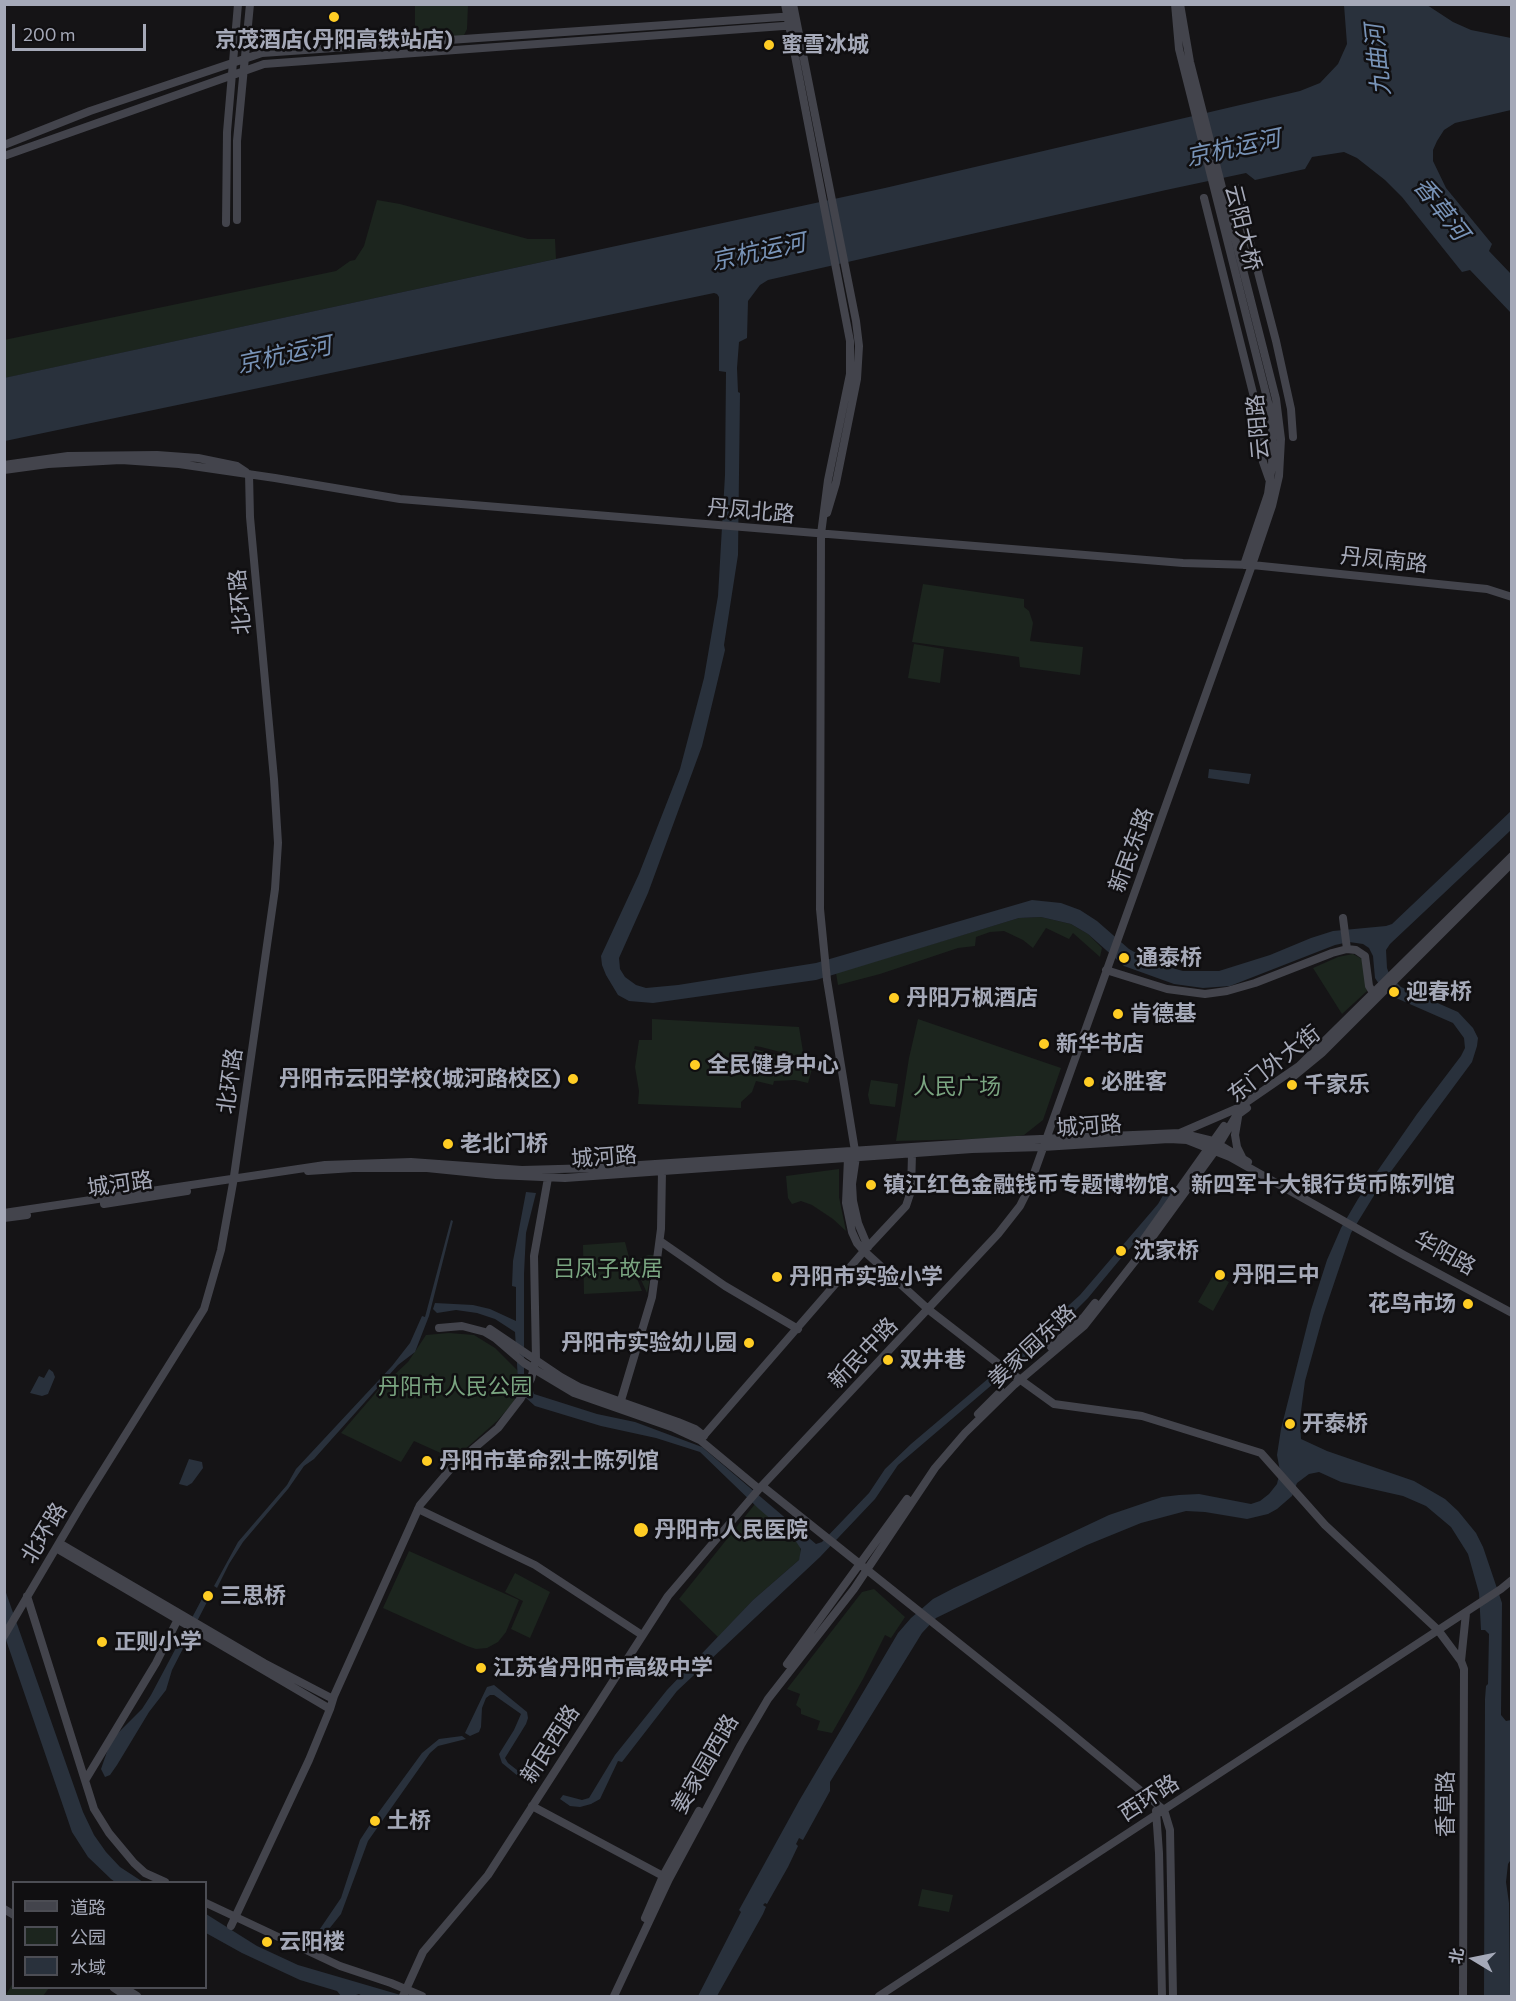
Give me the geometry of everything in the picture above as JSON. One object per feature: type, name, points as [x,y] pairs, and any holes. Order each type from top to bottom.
[{"type":"street","points":[[226,223],[227,132],[238,4]]},
{"type":"street","points":[[237,220],[237,141],[250,4]]},
{"type":"street","points":[[785,4],[793,26],[850,340],[850,374],[828,480],[821,534],[820,909],[824,958],[853,1155],[845,1195],[848,1220],[857,1243],[929,1310],[1054,1404],[1142,1416],[1260,1453],[1325,1525],[1438,1630],[1461,1661]]},
{"type":"street","points":[[791,17],[793,4]]},
{"type":"street","name":"云阳大桥","points":[[1175,4],[1179,48],[1252,320]]},
{"type":"street","name":"云阳大桥","points":[[1180,4],[1191,62],[1252,320]]},
{"type":"street","points":[[4,145],[90,111],[262,53],[791,17]]},
{"type":"street","points":[[4,156],[264,64],[793,26]]},
{"type":"street","points":[[801,69],[860,346],[857,379],[836,483],[821,534]]},
{"type":"street","points":[[1236,188],[1276,341],[1291,409],[1293,437]]},
{"type":"street","points":[[1204,198],[1255,401],[1262,453],[1270,480]]},
{"type":"street","name":"云阳路","points":[[1248,565],[1268,494],[1272,465],[1270,410],[1252,320]]},
{"type":"street","name":"云阳路","points":[[1248,565],[1272,506],[1279,476],[1281,452],[1276,399],[1252,320]]},
{"type":"street","points":[[1260,469],[1262,453],[1272,429]]},
{"type":"street","points":[[4,465],[68,456],[157,455],[198,458],[237,466],[249,474]]},
{"type":"street","points":[[4,470],[48,464],[121,460],[179,464],[249,474]]},
{"type":"street","name":"丹凤北路","points":[[249,474],[400,499],[1183,563],[1248,565]]},
{"type":"street","name":"北环路","points":[[4,1636],[204,1310],[222,1250],[234,1181],[275,889],[278,843],[250,517],[249,474]]},
{"type":"street","name":"丹凤南路","points":[[1248,565],[1487,589],[1512,597]]},
{"type":"street","name":"新民东路","points":[[1043,1148],[1248,565]]},
{"type":"street","points":[[1396,973],[1512,856]]},
{"type":"street","points":[[1396,973],[1512,863]]},
{"type":"street","points":[[1343,918],[1347,948]]},
{"type":"street","points":[[1107,967],[1167,989],[1205,994],[1227,992],[1255,983],[1347,948],[1356,950],[1365,956],[1369,986],[1377,992]]},
{"type":"street","name":"东门外大街","points":[[1228,1113],[1238,1111],[1304,1070],[1396,973]]},
{"type":"street","points":[[1238,1111],[1235,1135],[1237,1147],[1243,1158]]},
{"type":"street","name":"东门外大街","points":[[1214,1146],[1238,1111]]},
{"type":"street","name":"城河路","points":[[4,1213],[301,1172],[353,1168],[427,1168],[548,1178],[662,1171],[1046,1139],[1180,1133],[1228,1113]]},
{"type":"street","name":"城河路","points":[[1180,1133],[1214,1146]]},
{"type":"street","name":"城河路","points":[[4,1218],[154,1197],[288,1169],[355,1163],[411,1162],[522,1170],[912,1154],[972,1149],[1043,1148],[1169,1139],[1214,1146]]},
{"type":"street","points":[[1214,1146],[1243,1158],[1339,1217]]},
{"type":"street","points":[[1214,1146],[1339,1217]]},
{"type":"street","name":"姜家园东路","points":[[863,1569],[935,1468],[965,1433],[1016,1377],[1084,1326],[1135,1261],[1214,1146]]},
{"type":"street","name":"新民中路","points":[[760,1489],[998,1234],[1020,1206],[1043,1148]]},
{"type":"street","points":[[702,1438],[906,1206],[911,1191],[912,1154]]},
{"type":"street","points":[[619,1406],[652,1297],[660,1241],[662,1171]]},
{"type":"street","points":[[233,1922],[309,1760],[333,1699],[418,1509],[453,1466],[498,1428],[531,1379],[536,1361],[534,1256],[548,1178]]},
{"type":"street","name":"华阳路","points":[[1339,1217],[1512,1311]]},
{"type":"street","points":[[660,1241],[725,1286],[798,1329]]},
{"type":"street","points":[[619,1406],[574,1394],[525,1364],[485,1332],[466,1327],[439,1325],[457,1321],[477,1324],[501,1335],[536,1361],[579,1388],[702,1438],[760,1489],[821,1534],[1164,1810],[1170,1830],[1173,1996]]},
{"type":"street","name":"新民西路","points":[[404,1993],[423,1952],[488,1875],[668,1596],[760,1489]]},
{"type":"street","points":[[418,1509],[535,1565],[642,1635]]},
{"type":"street","points":[[58,1545],[202,1629],[333,1699]]},
{"type":"street","name":"姜家园西路","points":[[609,1996],[663,1876],[770,1688],[863,1569]]},
{"type":"street","name":"姜家园西路","points":[[614,1996],[669,1879],[757,1718],[863,1569]]},
{"type":"street","name":"西环路","points":[[879,1996],[1466,1613],[1512,1580]]},
{"type":"street","points":[[27,1596],[94,1809],[109,1833],[134,1863],[145,1873],[163,1881]]},
{"type":"street","name":"香草路","points":[[1463,1996],[1464,1669],[1461,1661],[1466,1613]]},
{"type":"street","points":[[86,1779],[156,1663],[180,1616]]},
{"type":"street","points":[[202,1629],[330,1709]]},
{"type":"street","points":[[1154,1801],[1160,1852],[1162,1996]]},
{"type":"street","points":[[532,1806],[663,1876]]},
{"type":"street","points":[[207,1904],[233,1922],[404,1993],[423,1996]]},
{"type":"street","points":[[1161,1953],[1172,1953]]},
{"type":"green space","points":[[415,5],[468,5],[467,29],[464,35],[458,37],[418,36],[415,33]]},
{"type":"green space","points":[[377,200],[400,204],[528,239],[555,239],[556,259],[5,378],[4,340],[336,271],[355,260],[364,246]]},
{"type":"green space","points":[[923,584],[1024,599],[1024,607],[1029,611],[1033,623],[1030,641],[1083,647],[1080,675],[1020,667],[1019,657],[912,642]]},
{"type":"green space","points":[[914,644],[944,649],[940,683],[908,678]]},
{"type":"green space","points":[[1041,917],[1071,924],[1088,934],[1102,948],[1100,957],[1073,933],[1069,939],[1046,928],[1033,948],[1023,940],[1004,931],[990,932],[976,937],[975,946],[958,948],[880,974],[838,985],[836,973],[1019,918]]},
{"type":"green space","points":[[1353,954],[1362,959],[1367,991],[1342,1014],[1313,968],[1338,957]]},
{"type":"green space","name":"全民健身中心","points":[[652,1019],[799,1027],[804,1058],[761,1047],[755,1046],[754,1049],[786,1057],[785,1061],[812,1069],[808,1083],[795,1080],[774,1081],[773,1085],[756,1081],[752,1092],[741,1102],[741,1108],[638,1104],[639,1091],[635,1067],[639,1040],[652,1040]]},
{"type":"green space","name":"人民广场","points":[[918,1019],[1061,1068],[1043,1120],[1024,1135],[1008,1138],[896,1141],[909,1058]]},
{"type":"green space","points":[[871,1080],[898,1084],[895,1107],[870,1104],[868,1095]]},
{"type":"green space","points":[[839,1169],[839,1197],[846,1231],[812,1205],[801,1201],[792,1204],[788,1198],[786,1176]]},
{"type":"green space","name":"吕凤子故居","points":[[625,1242],[642,1291],[584,1294],[583,1245]]},
{"type":"green space","points":[[648,1255],[655,1255],[647,1293],[633,1262]]},
{"type":"green space","points":[[1214,1274],[1229,1282],[1213,1311],[1198,1302]]},
{"type":"green space","name":"丹阳市人民公园","points":[[449,1333],[474,1335],[495,1348],[525,1378],[513,1403],[497,1421],[454,1459],[414,1441],[401,1462],[341,1433],[379,1389],[408,1362],[426,1335]]},
{"type":"green space","points":[[755,1504],[800,1544],[801,1556],[753,1600],[718,1637],[679,1599]]},
{"type":"green space","points":[[409,1551],[519,1600],[506,1632],[498,1642],[487,1648],[476,1649],[383,1608]]},
{"type":"green space","points":[[515,1573],[550,1592],[530,1638],[511,1629],[523,1601],[505,1592]]},
{"type":"green space","points":[[874,1589],[905,1617],[891,1638],[885,1635],[832,1733],[817,1730],[820,1721],[801,1714],[801,1709],[796,1705],[800,1694],[787,1689],[862,1592]]},
{"type":"green space","points":[[922,1889],[953,1895],[949,1912],[918,1906]]},
{"type":"green space","points":[[12,1985],[12,1989],[48,1989],[43,1996],[5,1996]]},
{"type":"water","points":[[1344,5],[1427,5],[1453,22],[1471,30],[1511,38],[1511,110],[1455,123],[1444,130],[1433,150],[1433,161],[1446,188],[1492,244],[1489,251],[1511,274],[1511,313],[1470,270],[1462,272],[1402,197],[1385,180],[1357,158],[1344,152],[1312,157],[1305,169],[1255,180],[1246,173],[1166,190],[768,280],[760,285],[748,301],[747,338],[739,342],[737,368],[738,392],[740,393],[738,555],[725,650],[702,746],[648,893],[619,958],[620,969],[625,977],[636,985],[646,988],[678,985],[816,963],[1032,900],[1061,903],[1080,910],[1097,921],[1129,949],[1154,963],[1183,971],[1219,971],[1333,931],[1392,924],[1511,811],[1511,830],[1386,950],[1390,976],[1401,987],[1458,1012],[1473,1028],[1478,1038],[1477,1046],[1472,1062],[1378,1189],[1351,1233],[1323,1316],[1305,1381],[1300,1419],[1301,1439],[1327,1451],[1414,1481],[1445,1499],[1476,1533],[1483,1547],[1502,1603],[1501,1715],[1506,1721],[1511,1720],[1512,1858],[1508,1864],[1506,1882],[1509,1903],[1510,1996],[1484,1996],[1485,1699],[1488,1684],[1489,1634],[1481,1630],[1479,1593],[1468,1554],[1451,1527],[1426,1506],[1403,1496],[1341,1482],[1319,1472],[1309,1474],[1297,1483],[1292,1496],[1268,1514],[1247,1519],[1186,1511],[1141,1523],[1087,1545],[936,1618],[922,1633],[830,1782],[830,1791],[803,1840],[799,1838],[796,1844],[798,1846],[788,1867],[767,1904],[763,1905],[766,1907],[763,1914],[717,1996],[698,1996],[741,1912],[739,1910],[799,1801],[898,1633],[911,1618],[933,1599],[954,1588],[1109,1515],[1162,1497],[1179,1495],[1199,1494],[1251,1504],[1260,1501],[1277,1484],[1280,1471],[1277,1455],[1281,1429],[1311,1310],[1327,1260],[1341,1228],[1358,1199],[1417,1114],[1461,1056],[1465,1048],[1464,1038],[1453,1023],[1396,998],[1381,987],[1375,978],[1373,956],[1369,948],[1363,944],[1349,942],[1335,945],[1230,986],[1203,988],[1174,984],[1124,966],[1088,934],[1071,924],[1041,917],[1019,918],[816,980],[653,1003],[629,1001],[618,995],[606,975],[601,956],[639,874],[680,769],[704,678],[718,596],[725,475],[726,372],[719,371],[719,297],[717,294],[5,441],[4,378],[885,188],[1300,91],[1320,83],[1338,64],[1347,44]]},
{"type":"water","points":[[1209,769],[1251,774],[1249,784],[1208,778]]},
{"type":"water","points":[[1168,1187],[1175,1190],[1141,1238],[1127,1251],[1088,1298],[1056,1330],[898,1465],[875,1499],[820,1557],[677,1691],[622,1762],[618,1761],[600,1799],[580,1807],[570,1806],[560,1799],[563,1795],[582,1800],[589,1798],[615,1755],[667,1690],[753,1600],[799,1560],[801,1549],[795,1540],[700,1452],[535,1406],[525,1397],[518,1380],[515,1332],[495,1319],[477,1313],[456,1310],[437,1313],[433,1309],[435,1303],[473,1305],[490,1309],[516,1321],[516,1287],[512,1286],[513,1261],[526,1192],[536,1193],[526,1233],[524,1274],[524,1376],[531,1384],[534,1394],[597,1414],[635,1422],[702,1447],[816,1544],[822,1542],[869,1493],[885,1469],[911,1444],[996,1372],[1080,1295],[1158,1204]]},
{"type":"water","points":[[451,1220],[453,1221],[429,1316],[415,1352],[398,1365],[314,1459],[304,1466],[288,1489],[243,1542],[217,1588],[214,1586],[238,1542],[287,1485],[296,1469],[392,1366],[410,1343],[422,1316],[425,1317]]},
{"type":"water","points":[[49,1369],[55,1377],[48,1394],[42,1396],[30,1393],[39,1376],[44,1378]]},
{"type":"water","points":[[189,1459],[202,1462],[203,1468],[187,1486],[179,1484]]},
{"type":"water","points":[[4,1587],[83,1812],[94,1835],[106,1852],[120,1867],[141,1881],[114,1881],[88,1857],[72,1832],[5,1637]]},
{"type":"water","points":[[203,1597],[208,1600],[172,1670],[166,1690],[149,1712],[110,1775],[105,1777],[101,1769],[109,1746],[115,1736],[142,1709],[151,1695]]},
{"type":"water","points":[[494,1685],[527,1712],[526,1724],[505,1758],[526,1777],[524,1781],[502,1763],[499,1754],[521,1714],[494,1695],[490,1695],[486,1698],[482,1708],[479,1732],[470,1736],[465,1733],[487,1687]]},
{"type":"water","points":[[462,1736],[466,1739],[438,1746],[430,1753],[368,1841],[341,1914],[321,1939],[310,1949],[307,1948],[341,1898],[360,1840],[373,1820],[422,1753],[439,1739]]},
{"type":"water","points":[[207,1915],[257,1946],[298,1965],[404,1996],[362,1996],[359,1994],[341,1996],[337,1991],[300,1980],[207,1934]]},
{"type":"place","name":"京茂酒店(丹阳高铁站店)","points":[[334,17]]},
{"type":"place","name":"蜜雪冰城","points":[[769,45]]},
{"type":"place","name":"通泰桥","points":[[1124,958]]},
{"type":"place","name":"迎春桥","points":[[1394,992]]},
{"type":"place","name":"丹阳万枫酒店","points":[[894,998]]},
{"type":"place","name":"肯德基","points":[[1118,1014]]},
{"type":"place","name":"新华书店","points":[[1044,1044]]},
{"type":"place","name":"全民健身中心","points":[[695,1065]]},
{"type":"place","name":"丹阳市云阳学校(城河路校区)","points":[[573,1079]]},
{"type":"place","name":"必胜客","points":[[1089,1082]]},
{"type":"place","name":"千家乐","points":[[1292,1085]]},
{"type":"place","name":"老北门桥","points":[[448,1144]]},
{"type":"place","name":"镇江红色金融钱币专题博物馆、新四军十大银行货币陈列馆","points":[[871,1185]]},
{"type":"place","name":"沈家桥","points":[[1121,1251]]},
{"type":"place","name":"丹阳三中","points":[[1220,1275]]},
{"type":"place","name":"丹阳市实验小学","points":[[777,1277]]},
{"type":"place","name":"花鸟市场","points":[[1468,1304]]},
{"type":"place","name":"丹阳市实验幼儿园","points":[[749,1343]]},
{"type":"place","name":"双井巷","points":[[888,1360]]},
{"type":"place","name":"开泰桥","points":[[1290,1424]]},
{"type":"place","name":"丹阳市革命烈士陈列馆","points":[[427,1461]]},
{"type":"place","name":"丹阳市人民医院","points":[[641,1530]]},
{"type":"place","name":"三思桥","points":[[208,1596]]},
{"type":"place","name":"正则小学","points":[[102,1642]]},
{"type":"place","name":"江苏省丹阳市高级中学","points":[[481,1668]]},
{"type":"place","name":"土桥","points":[[375,1821]]},
{"type":"place","name":"云阳楼","points":[[267,1942]]},
{"type":"water label","name":"九曲河","points":[[1378,60]]},
{"type":"water label","name":"京杭运河","points":[[1233,148]]},
{"type":"water label","name":"香草河","points":[[1441,209]]},
{"type":"water label","name":"京杭运河","points":[[758,252]]},
{"type":"water label","name":"京杭运河","points":[[284,355]]}]
